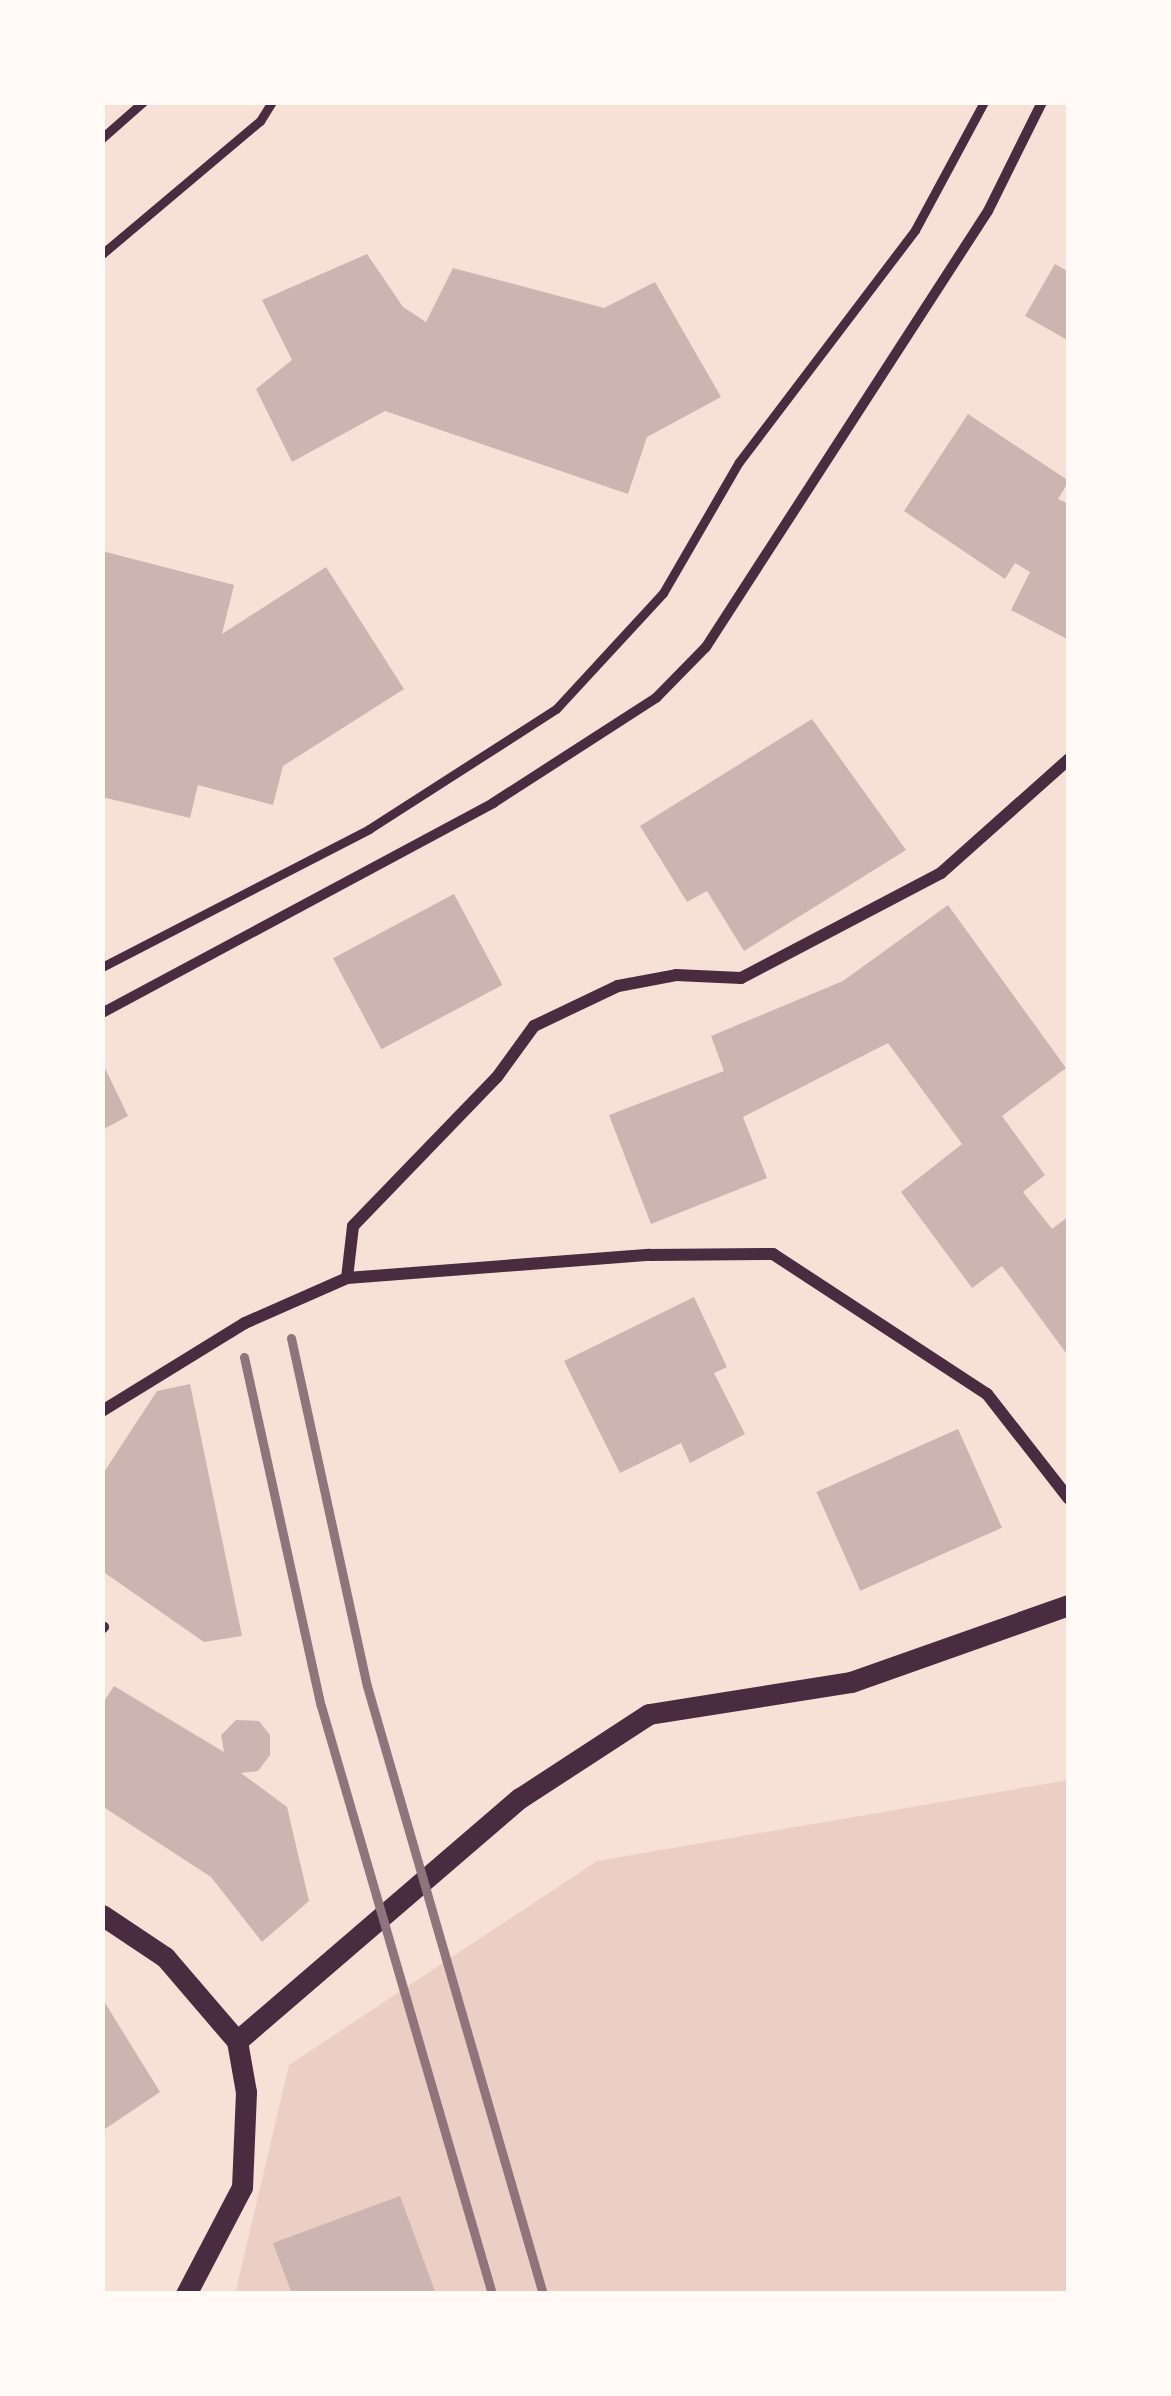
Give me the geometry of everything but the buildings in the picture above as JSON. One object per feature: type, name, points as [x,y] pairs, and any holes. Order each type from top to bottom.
[{"type":"street","points":[[102,1012],[493,803],[656,698],[706,647],[976,231],[1042,102]]},
{"type":"street","points":[[347,1277],[353,1226],[497,1077],[535,1026],[618,986],[676,975],[742,978],[941,873],[1069,760]]},
{"type":"street","points":[[102,1411],[245,1323],[347,1277],[650,1255],[773,1254],[987,1394],[1069,1499]]},
{"type":"street","points":[[237,2041],[520,1798],[649,1714],[851,1682],[1069,1606]]},
{"type":"street","points":[[102,1915],[165,1958],[237,2041],[246,2092],[242,2187],[186,2294]]},
{"type":"lane","points":[[102,138],[143,102]]},
{"type":"lane","points":[[102,254],[260,121],[272,102]]},
{"type":"lane","points":[[102,967],[369,829],[556,710],[663,593],[740,462],[914,230],[985,102]]},
{"type":"shaded area","points":[[1069,1780],[1069,2294],[235,2294],[289,2065],[597,1861]]},
{"type":"railway","points":[[291,1338],[367,1686],[543,2294]]},
{"type":"railway","points":[[244,1357],[321,1706],[492,2294]]}]
